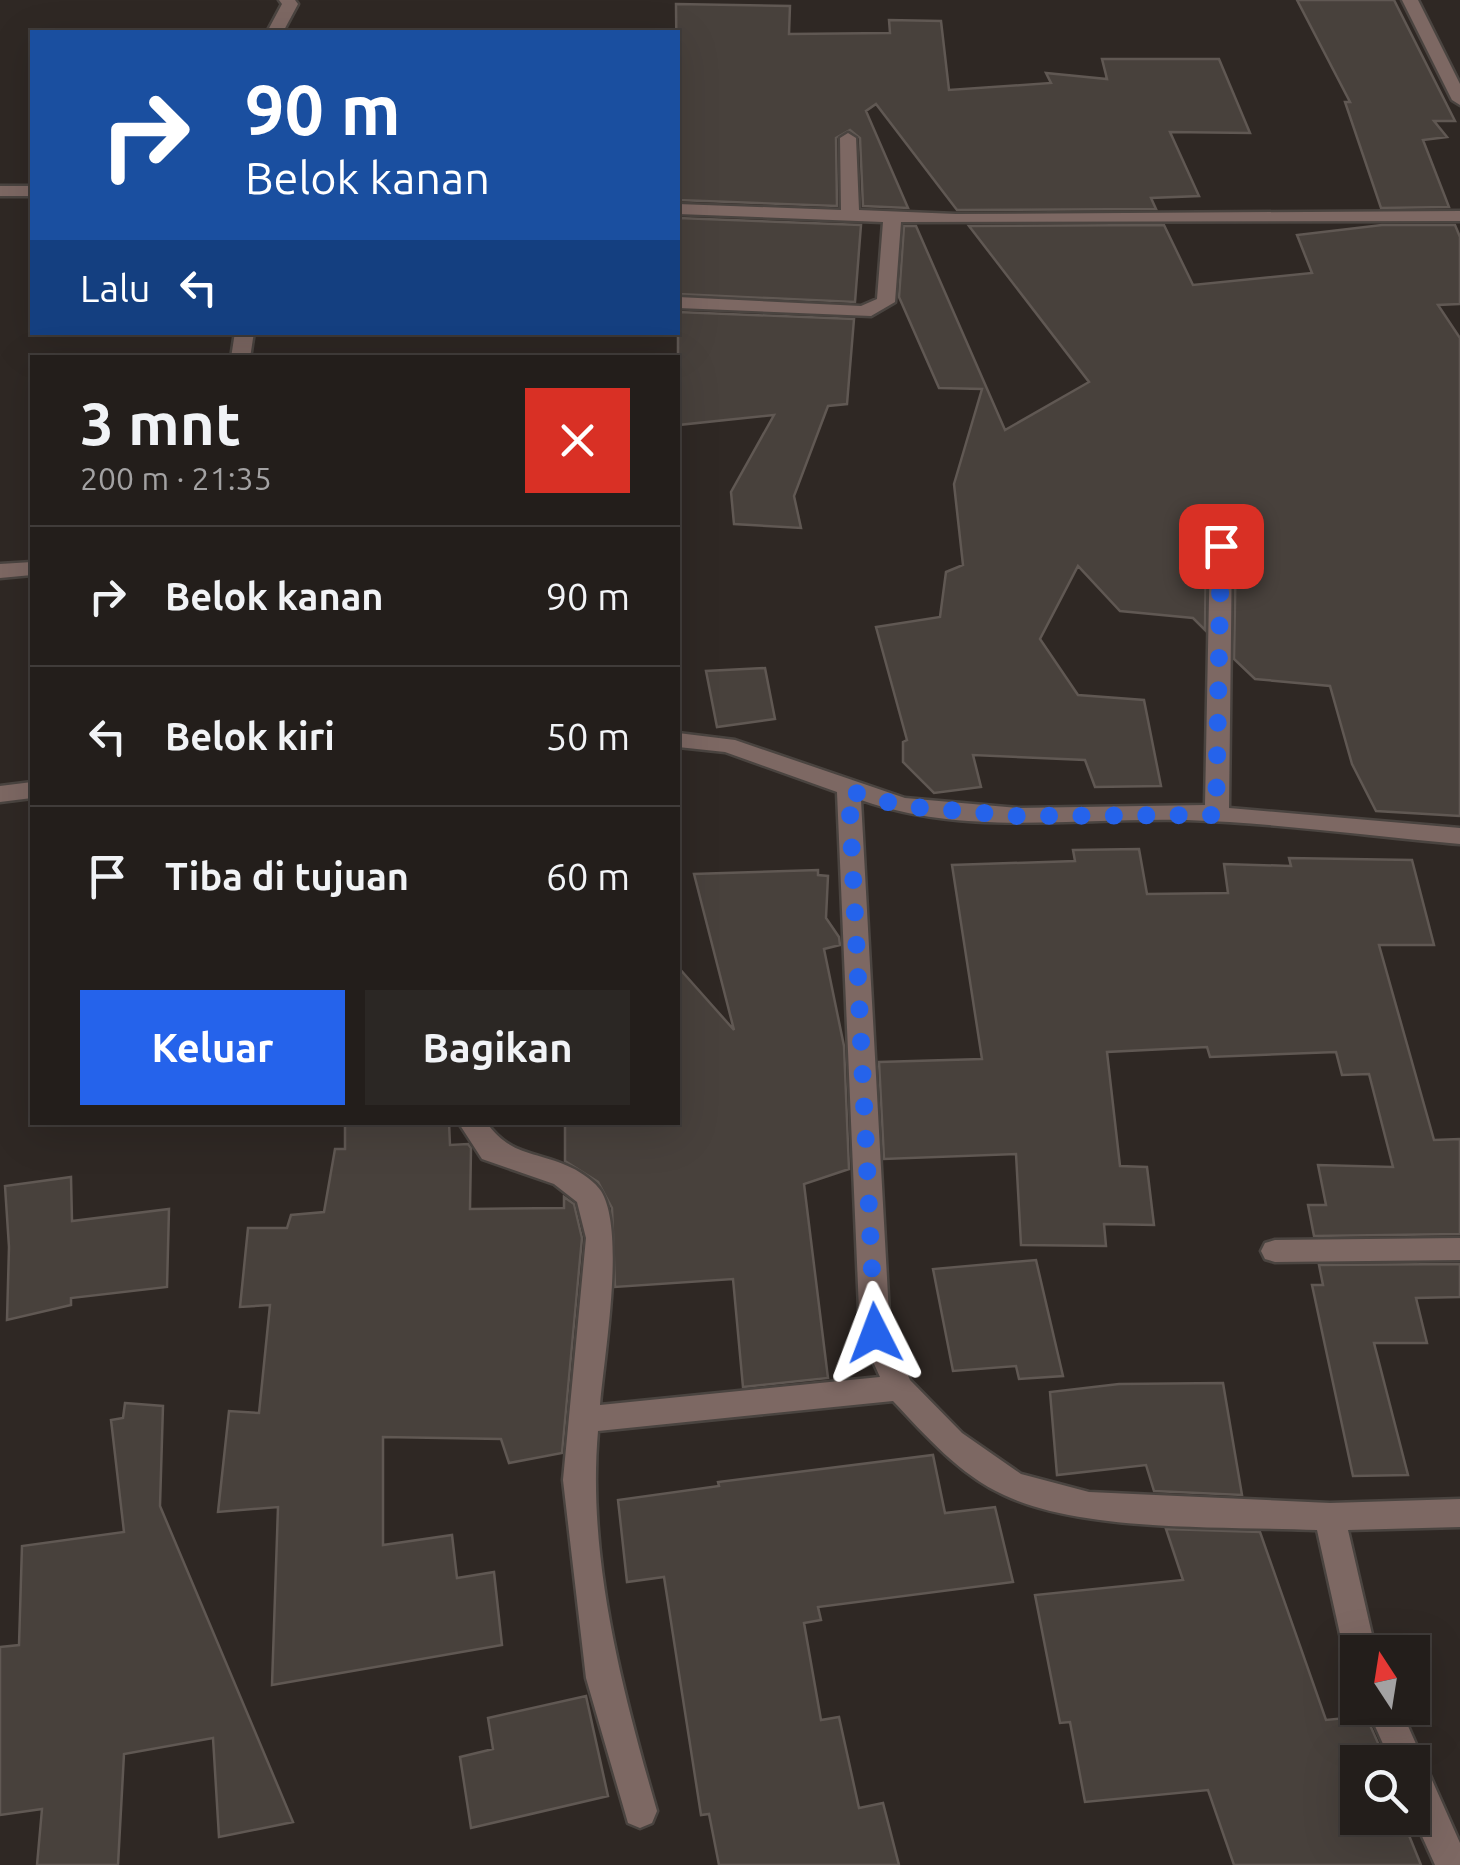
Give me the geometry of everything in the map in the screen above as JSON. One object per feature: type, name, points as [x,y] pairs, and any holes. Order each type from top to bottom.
[{"type":"street","points":[[276,30],[290,4],[287,0]]},
{"type":"street","points":[[1410,0],[1439,45],[1460,100]]},
{"type":"street","points":[[848,138],[850,216]]},
{"type":"street","points":[[0,191],[30,192]]},
{"type":"street","points":[[680,209],[892,218],[1460,216]]},
{"type":"street","points":[[680,302],[864,312],[877,308],[886,302],[892,218]]},
{"type":"street","points":[[1216,815],[1221,546]]},
{"type":"street","points":[[0,571],[30,569]]},
{"type":"street","points":[[680,740],[726,745],[849,791],[902,806],[1018,816],[1216,815],[1460,836]]},
{"type":"street","points":[[0,794],[30,790]]},
{"type":"street","points":[[849,791],[875,1333],[899,1388],[951,1442],[1013,1484],[1089,1506],[1330,1517],[1460,1513]]},
{"type":"street","points":[[473,1125],[492,1152],[564,1176],[590,1196],[600,1238],[578,1480],[602,1678],[640,1811]]},
{"type":"street","points":[[1275,1251],[1460,1249]]},
{"type":"street","points":[[584,1419],[899,1388]]},
{"type":"street","points":[[1330,1517],[1356,1635]]},
{"type":"street","points":[[1430,1815],[1452,1865]]},
{"type":"building","points":[[1297,0],[1394,0],[1455,121],[1434,121],[1447,137],[1423,140],[1449,207],[1381,208],[1345,102],[1350,102]]},
{"type":"building","points":[[676,4],[790,6],[789,34],[890,33],[889,20],[941,21],[949,90],[1051,83],[1046,73],[1107,79],[1102,59],[1219,59],[1250,133],[1170,132],[1199,196],[1151,198],[1156,209],[957,210],[876,104],[866,111],[908,208],[863,206],[860,138],[850,130],[836,138],[837,206],[680,200],[680,30],[676,30]]},
{"type":"building","points":[[680,218],[861,225],[855,302],[680,294]]},
{"type":"building","points":[[1164,225],[1193,285],[1312,273],[1297,235],[1382,225],[1455,225],[1460,237],[1460,304],[1438,305],[1460,338],[1460,816],[1376,811],[1352,764],[1330,686],[1255,679],[1234,659],[1236,546],[1223,537],[1206,546],[1205,630],[1193,618],[1120,611],[1078,566],[1040,639],[1078,695],[1144,700],[1161,786],[1095,787],[1085,760],[973,755],[981,787],[934,793],[903,762],[903,742],[907,740],[876,627],[940,617],[946,572],[963,565],[954,484],[982,389],[939,388],[899,297],[904,226],[916,226],[1005,430],[1089,382],[969,226]]},
{"type":"building","points":[[680,312],[854,319],[847,404],[828,406],[794,496],[801,528],[734,524],[731,492],[774,415],[680,425]]},
{"type":"building","points":[[765,668],[775,719],[717,727],[706,671]]},
{"type":"building","points":[[1139,849],[1147,894],[1228,893],[1224,864],[1291,866],[1289,858],[1412,860],[1434,945],[1379,945],[1434,1140],[1460,1139],[1460,1234],[1314,1236],[1308,1205],[1326,1205],[1318,1165],[1393,1167],[1369,1074],[1342,1075],[1336,1052],[1210,1057],[1207,1047],[1107,1052],[1120,1166],[1147,1167],[1154,1225],[1104,1224],[1106,1246],[1021,1245],[1016,1154],[884,1159],[879,1062],[982,1059],[952,865],[1075,861],[1073,850]]},
{"type":"building","points":[[818,870],[818,875],[828,876],[826,918],[840,945],[824,949],[844,1046],[849,1169],[804,1184],[828,1378],[743,1387],[733,1279],[615,1287],[612,1208],[598,1182],[565,1161],[565,1125],[680,1125],[680,969],[734,1030],[694,874]]},
{"type":"building","points":[[345,1125],[449,1125],[450,1145],[468,1144],[471,1148],[470,1209],[564,1208],[564,1197],[574,1204],[582,1238],[562,1453],[509,1463],[501,1439],[383,1437],[383,1545],[452,1535],[457,1578],[494,1572],[502,1645],[272,1685],[278,1507],[218,1512],[229,1411],[259,1413],[270,1305],[240,1307],[248,1228],[287,1228],[291,1215],[324,1212],[335,1149],[345,1149]]},
{"type":"building","points":[[71,1177],[72,1221],[169,1209],[167,1287],[71,1298],[71,1305],[7,1320],[9,1247],[5,1186]]},
{"type":"building","points":[[1036,1260],[1063,1376],[1019,1379],[1016,1366],[953,1371],[933,1269]]},
{"type":"building","points":[[1460,1264],[1460,1297],[1416,1298],[1427,1343],[1374,1343],[1408,1475],[1353,1476],[1312,1285],[1323,1285],[1319,1265]]},
{"type":"building","points":[[1223,1383],[1242,1495],[1154,1491],[1146,1465],[1057,1475],[1050,1392],[1119,1384]]},
{"type":"building","points":[[125,1403],[163,1406],[160,1506],[293,1822],[219,1837],[213,1738],[124,1754],[118,1865],[37,1865],[42,1809],[0,1815],[0,1647],[19,1645],[22,1546],[124,1532],[111,1420],[123,1418]]},
{"type":"building","points":[[933,1455],[945,1513],[995,1507],[1013,1582],[818,1607],[821,1620],[804,1623],[821,1720],[839,1717],[859,1808],[883,1803],[899,1865],[719,1865],[709,1814],[701,1815],[664,1577],[627,1582],[618,1500],[719,1486],[718,1482]]},
{"type":"building","points":[[1166,1529],[1260,1532],[1326,1720],[1340,1719],[1340,1725],[1370,1725],[1379,1745],[1340,1745],[1340,1835],[1409,1835],[1421,1865],[1234,1865],[1208,1790],[1085,1802],[1070,1722],[1060,1723],[1035,1595],[1183,1580]]},
{"type":"building","points":[[586,1696],[608,1796],[471,1828],[460,1757],[493,1749],[488,1718]]},
{"type":"route","points":[[875,1333],[849,791],[902,806],[1018,816],[1187,812],[1216,815],[1221,546]]}]
